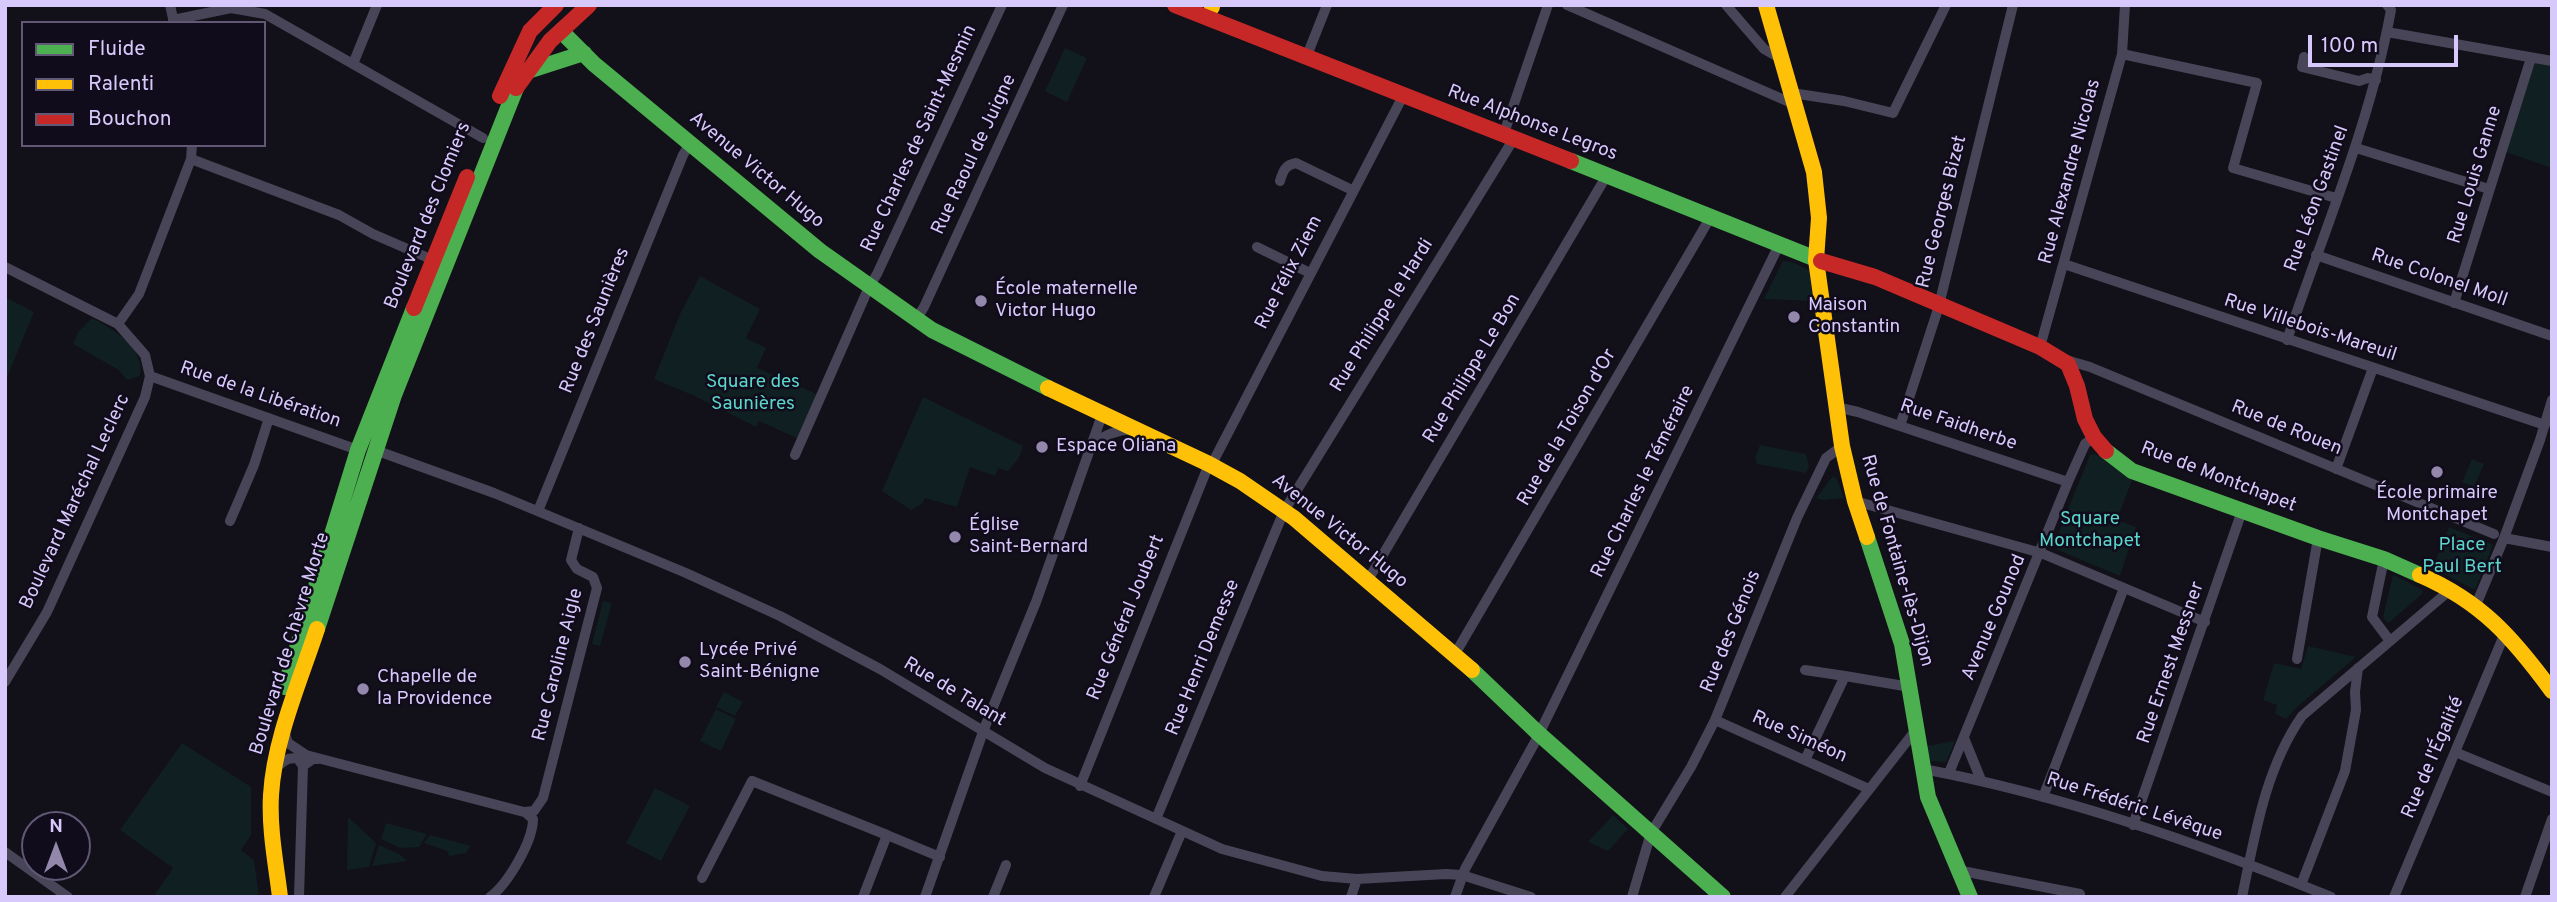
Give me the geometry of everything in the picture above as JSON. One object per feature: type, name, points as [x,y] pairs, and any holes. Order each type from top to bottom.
[{"type":"main road","points":[[556,13],[589,5]]},
{"type":"main road","name":"Rue Alphonse Legros","points":[[1175,5],[1207,8],[1232,28],[1816,260]]},
{"type":"main road","name":"Rue de Fontaine-lès-Dijon","points":[[1766,5],[1814,172],[1819,218],[1816,260],[1842,446],[1855,501],[1902,644],[1927,797],[1970,897]]},
{"type":"main road","name":"Avenue Victor Hugo","points":[[556,13],[584,53],[690,145],[820,251],[869,287],[932,330],[1003,368],[1209,464],[1284,511],[1455,654],[1538,733],[1723,897]]},
{"type":"main road","name":"Avenue Victor Hugo","points":[[556,13],[620,84]]},
{"type":"main road","name":"Boulevard des Clomiers","points":[[375,450],[394,395],[521,78],[556,13]]},
{"type":"main road","name":"Boulevard des Clomiers","points":[[358,450],[517,54],[530,30],[556,13]]},
{"type":"main road","points":[[521,78],[584,53]]},
{"type":"main road","points":[[1816,260],[1875,277],[2063,359]]},
{"type":"main road","name":"Rue de Montchapet","points":[[2063,359],[2071,370],[2085,419],[2094,437],[2100,446],[2132,471],[2384,559],[2476,605],[2505,633],[2552,691]]},
{"type":"main road","points":[[358,450],[375,450]]},
{"type":"main road","name":"Boulevard de Chèvre Morte","points":[[269,897],[260,821],[260,793],[266,750],[358,450]]},
{"type":"main road","name":"Boulevard de Chèvre Morte","points":[[280,897],[272,835],[271,793],[274,772],[284,726],[375,450]]},
{"type":"street","points":[[170,5],[173,21],[231,8],[272,10],[353,64],[483,138]]},
{"type":"street","points":[[353,64],[377,5]]},
{"type":"street","name":"Rue Charles de Saint-Mesmin","points":[[869,287],[1002,5]]},
{"type":"street","name":"Rue Raoul de Juigne","points":[[917,318],[1063,5]]},
{"type":"street","points":[[1306,58],[1326,5]]},
{"type":"street","name":"Rue Philippe le Hardi","points":[[1284,511],[1508,138],[1548,5]]},
{"type":"street","points":[[1567,5],[1794,99],[1844,101],[1893,113],[1947,5]]},
{"type":"street","points":[[1726,5],[1764,49],[1783,60]]},
{"type":"street","name":"Rue Georges Bizet","points":[[1900,426],[1939,303],[2013,5]]},
{"type":"street","name":"Rue Alexandre Nicolas","points":[[2040,347],[2122,54],[2125,5]]},
{"type":"street","name":"Rue Léon Gastinel","points":[[2287,340],[2356,148],[2378,75],[2391,10],[2387,5]]},
{"type":"street","points":[[2387,32],[2552,61]]},
{"type":"street","points":[[2122,54],[2257,83],[2233,168],[2336,198]]},
{"type":"street","points":[[2304,57],[2302,66],[2359,81],[2378,75]]},
{"type":"street","name":"Rue Louis Ganne","points":[[2454,303],[2531,58]]},
{"type":"street","points":[[2359,81],[2362,94],[2370,100]]},
{"type":"street","name":"Rue Félix Ziem","points":[[1209,464],[1214,460],[1403,96]]},
{"type":"street","name":"Rue des Saunières","points":[[538,511],[682,155],[690,145]]},
{"type":"street","points":[[5,267],[118,324],[139,294],[191,159],[192,147]]},
{"type":"street","points":[[2356,148],[2489,189]]},
{"type":"street","points":[[191,159],[339,215],[373,234],[433,260]]},
{"type":"street","points":[[1280,181],[1283,170],[1296,163],[1352,190]]},
{"type":"street","name":"Rue Philippe Le Bon","points":[[1368,580],[1607,175]]},
{"type":"street","name":"Rue de la Toison d'Or","points":[[1455,654],[1710,218]]},
{"type":"street","name":"Rue Charles le Téméraire","points":[[1455,897],[1462,876],[1538,733],[1779,245]]},
{"type":"street","points":[[1257,247],[1310,273]]},
{"type":"street","name":"Rue Colonel Moll","points":[[2316,256],[2552,336]]},
{"type":"street","name":"Rue Villebois-Mareuil","points":[[2064,264],[2545,425]]},
{"type":"street","points":[[795,455],[869,287]]},
{"type":"street","name":"Boulevard Maréchal Leclerc","points":[[5,682],[47,612],[145,397],[150,376],[145,355],[118,324]]},
{"type":"street","name":"Rue de Rouen","points":[[2063,359],[2091,367],[2499,536],[2552,547]]},
{"type":"street","points":[[2336,469],[2373,368]]},
{"type":"street","name":"Rue de la Libération","points":[[150,376],[358,450]]},
{"type":"street","points":[[2476,605],[2499,536],[2546,441],[2545,425],[2552,400]]},
{"type":"street","name":"Rue Faidherbe","points":[[1836,407],[1841,406],[2068,482]]},
{"type":"street","points":[[925,897],[984,729],[1036,602],[1102,415]]},
{"type":"street","points":[[230,521],[254,465],[268,418]]},
{"type":"street","points":[[1091,445],[1110,433],[1132,429]]},
{"type":"street","name":"Avenue Gounod","points":[[1949,774],[2068,482],[2085,444],[2094,437]]},
{"type":"street","name":"Rue des Génois","points":[[1632,897],[1651,833],[1691,767],[1715,720],[1797,518],[1826,458],[1842,446]]},
{"type":"street","name":"Rue de Talant","points":[[375,450],[538,511],[686,573],[790,621],[984,729],[1030,760],[1080,786],[1222,849],[1322,876],[1357,879],[1446,874],[1462,876],[1531,897]]},
{"type":"street","name":"Rue Général Joubert","points":[[1080,786],[1209,464]]},
{"type":"street","points":[[1855,501],[2040,553],[2205,622]]},
{"type":"street","name":"Rue Henri Demesse","points":[[1156,819],[1284,511]]},
{"type":"street","name":"Rue Ernest Messner","points":[[2133,825],[2242,511]]},
{"type":"street","name":"Rue Caroline Aigle","points":[[525,812],[534,811],[543,798],[597,585],[593,577],[572,564],[571,552],[579,528]]},
{"type":"street","points":[[2297,659],[2318,538]]},
{"type":"street","points":[[2384,559],[2372,617],[2390,641]]},
{"type":"street","points":[[2043,797],[2124,588]]},
{"type":"street","points":[[2242,897],[2275,765],[2291,732],[2302,716],[2449,591]]},
{"type":"street","name":"Rue de l'Égalité","points":[[2394,897],[2505,633]]},
{"type":"street","points":[[5,656],[17,663]]},
{"type":"street","points":[[2301,885],[2345,771],[2356,710],[2358,668]]},
{"type":"street","points":[[1805,670],[1910,687]]},
{"type":"street","points":[[1805,760],[1845,676]]},
{"type":"street","name":"Rue Siméon","points":[[1715,720],[1869,789]]},
{"type":"street","points":[[284,726],[285,739],[293,749],[525,812],[533,819],[531,834],[505,884],[490,897]]},
{"type":"street","points":[[1785,897],[1915,731]]},
{"type":"street","points":[[1964,738],[1981,780]]},
{"type":"street","points":[[2455,751],[2552,792]]},
{"type":"street","points":[[274,772],[281,763],[290,758],[298,759],[303,766],[299,897]]},
{"type":"street","points":[[303,766],[313,759],[322,759]]},
{"type":"street","name":"Rue Frédéric Lévêque","points":[[1923,769],[1981,780],[2133,825],[2249,864],[2331,897]]},
{"type":"street","points":[[702,878],[752,781],[940,857]]},
{"type":"street","points":[[2525,897],[2552,818]]},
{"type":"street","points":[[1154,897],[1182,831]]},
{"type":"street","points":[[863,897],[887,835]]},
{"type":"street","points":[[5,852],[55,893],[68,897]]},
{"type":"street","points":[[993,897],[1006,865]]},
{"type":"street","points":[[1957,870],[2080,894]]},
{"type":"street","points":[[1351,897],[1357,879]]},
{"type":"green space","points":[[1065,48],[1087,58],[1067,102],[1045,91]]},
{"type":"green space","points":[[2532,62],[2552,66],[2552,168],[2506,152]]},
{"type":"green space","points":[[1783,261],[1809,270],[1813,301],[1764,299]]},
{"type":"green space","name":"Square des Saunières","points":[[700,276],[760,309],[746,338],[766,348],[757,368],[819,395],[799,439],[759,421],[756,427],[654,379],[680,314]]},
{"type":"green space","points":[[5,297],[34,312],[5,382]]},
{"type":"green space","points":[[92,318],[118,334],[133,348],[138,356],[140,376],[127,380],[119,370],[73,344],[78,332]]},
{"type":"green space","points":[[923,397],[1023,446],[1019,458],[1008,471],[998,468],[995,476],[970,467],[957,507],[925,498],[922,504],[911,510],[882,491]]},
{"type":"green space","points":[[1760,445],[1806,454],[1809,466],[1806,473],[1757,464],[1755,458]]},
{"type":"green space","name":"Square Montchapet","points":[[2095,454],[2132,480],[2117,520],[2136,527],[2120,576],[2058,550],[2054,544],[2090,455]]},
{"type":"green space","points":[[2472,459],[2484,464],[2474,487],[2462,482]]},
{"type":"green space","points":[[1833,476],[1837,479],[1844,498],[1816,498]]},
{"type":"green space","name":"Place Paul Bert","points":[[2449,527],[2493,545],[2475,590],[2433,568]]},
{"type":"green space","points":[[2393,575],[2423,590],[2422,594],[2390,622],[2386,622],[2383,617]]},
{"type":"green space","points":[[603,601],[612,603],[600,646],[592,644]]},
{"type":"green space","points":[[2308,646],[2356,657],[2286,719],[2275,714],[2277,705],[2263,700],[2274,663],[2301,669]]},
{"type":"green space","points":[[724,692],[743,702],[735,716],[716,707]]},
{"type":"green space","points":[[716,709],[736,719],[721,751],[700,741]]},
{"type":"green space","points":[[1955,741],[1946,762],[1930,761],[1927,757],[1926,746]]},
{"type":"green space","points":[[182,743],[251,787],[251,835],[241,850],[254,860],[259,897],[153,897],[173,868],[120,830]]},
{"type":"green space","points":[[655,788],[690,806],[661,861],[626,843]]},
{"type":"green space","points":[[1613,815],[1628,829],[1608,851],[1588,842]]},
{"type":"green space","points":[[348,817],[376,843],[369,867],[347,870]]},
{"type":"green space","points":[[386,823],[427,834],[419,847],[400,848],[381,839]]},
{"type":"green space","points":[[430,835],[471,846],[466,853],[449,856],[447,851],[424,843]]},
{"type":"green space","points":[[379,845],[399,854],[408,861],[372,866]]},
{"type":"traffic: fast","points":[[561,31],[594,64],[820,251],[932,330],[1048,388]]},
{"type":"traffic: fast","points":[[525,72],[584,53]]},
{"type":"traffic: fast","points":[[317,629],[394,395],[516,88]]},
{"type":"traffic: fast","points":[[1571,161],[1821,261]]},
{"type":"traffic: fast","points":[[285,687],[358,450],[414,308]]},
{"type":"traffic: fast","points":[[2106,451],[2132,471],[2384,559],[2420,575]]},
{"type":"traffic: fast","points":[[1867,537],[1902,644],[1928,797],[1970,897]]},
{"type":"traffic: fast","points":[[1472,670],[1538,733],[1723,897]]},
{"type":"traffic: slow","points":[[1766,5],[1814,172],[1819,218],[1816,260],[1842,446],[1867,537]]},
{"type":"traffic: slow","points":[[1048,388],[1240,481],[1294,518],[1472,670]]},
{"type":"traffic: slow","points":[[2420,575],[2461,597],[2495,623],[2524,654],[2552,691]]},
{"type":"traffic: slow","points":[[280,897],[271,821],[273,774],[289,711],[317,629]]},
{"type":"traffic: jam","points":[[500,96],[530,31],[556,5]]},
{"type":"traffic: jam","points":[[516,88],[550,41],[589,5]]},
{"type":"traffic: jam","points":[[1175,5],[1571,161]]},
{"type":"traffic: jam","points":[[414,308],[467,177]]},
{"type":"traffic: jam","points":[[1821,261],[1875,277],[2040,347],[2068,364],[2077,386],[2085,419],[2094,437],[2106,451]]},
{"type":"place","name":"École maternelle Victor Hugo","points":[[981,301]]},
{"type":"place","name":"Maison Constantin","points":[[1794,317]]},
{"type":"place","name":"Espace Oliana","points":[[1042,447]]},
{"type":"place","name":"École primaire Montchapet","points":[[2437,472]]},
{"type":"place","name":"Église Saint-Bernard","points":[[955,537]]},
{"type":"place","name":"Lycée Privé Saint-Bénigne","points":[[685,662]]},
{"type":"place","name":"Chapelle de la Providence","points":[[363,689]]}]
